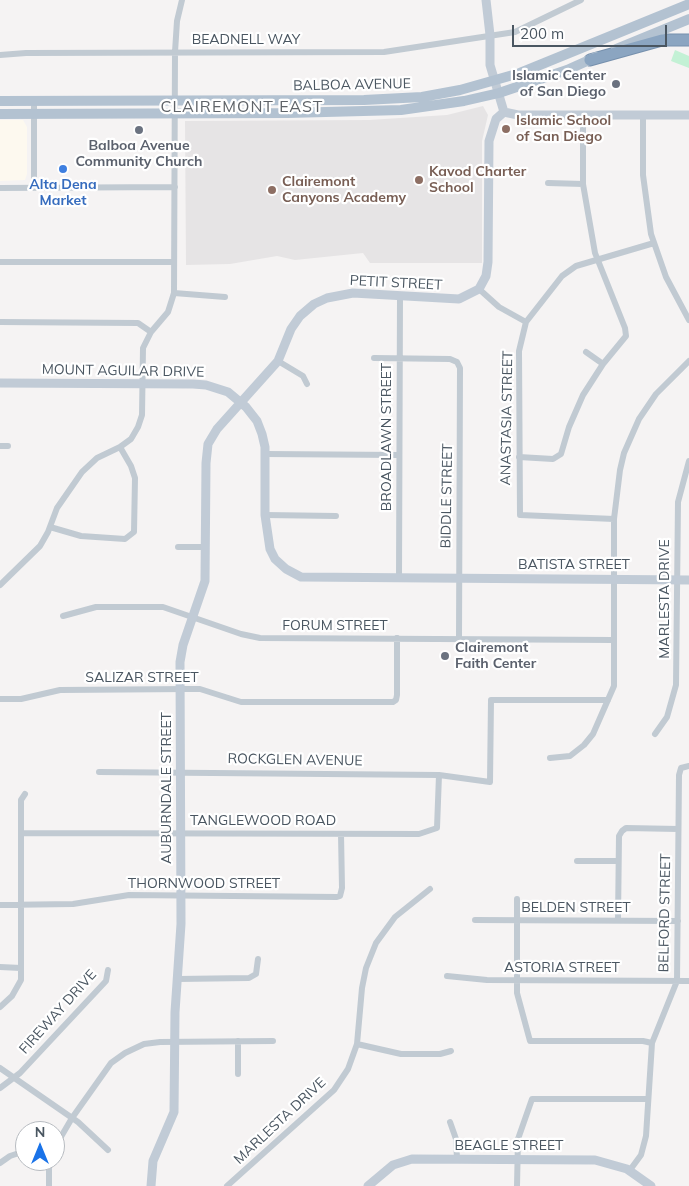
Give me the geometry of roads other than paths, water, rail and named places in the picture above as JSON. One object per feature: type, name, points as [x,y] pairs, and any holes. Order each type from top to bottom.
[{"type":"highway","points":[[590,60],[662,40],[689,40]]},
{"type":"main road","name":"BALBOA AVENUE","points":[[0,101],[397,99],[460,90],[496,81],[689,4]]},
{"type":"main road","name":"BALBOA AVENUE","points":[[0,114],[175,114],[401,110],[464,101],[499,93],[590,60],[689,19]]},
{"type":"street","points":[[0,584],[35,552],[50,527],[57,508],[82,472],[97,458],[120,447],[131,439],[142,415],[143,348],[151,332],[168,312],[174,292],[175,52],[177,21],[182,0]]},
{"type":"street","points":[[486,0],[490,35],[490,65],[504,112]]},
{"type":"street","name":"BEADNELL WAY","points":[[0,55],[175,52],[384,52],[429,47],[515,32],[580,0]]},
{"type":"street","points":[[34,101],[34,188]]},
{"type":"street","points":[[504,112],[518,115],[689,115]]},
{"type":"street","points":[[504,112],[496,119],[489,141],[488,262],[486,276],[479,289],[499,307],[526,322]]},
{"type":"street","points":[[519,457],[553,459],[561,454],[569,427],[583,395],[603,364],[626,336],[625,328],[597,260],[583,184],[583,115]]},
{"type":"street","points":[[643,115],[643,175],[646,206],[654,243],[672,290],[689,320]]},
{"type":"street","points":[[548,183],[583,184]]},
{"type":"street","points":[[0,188],[175,187]]},
{"type":"street","name":"ANASTASIA STREET","points":[[614,519],[526,517],[520,515],[518,511],[519,351],[526,322],[562,276],[576,266],[654,243]]},
{"type":"street","points":[[0,262],[174,262]]},
{"type":"street","name":"PETIT STREET","points":[[241,402],[278,361],[295,323],[308,309],[320,301],[353,293],[452,300],[465,298],[479,289]]},
{"type":"street","points":[[174,292],[225,297]]},
{"type":"street","name":"BROADLAWN STREET","points":[[399,578],[400,296]]},
{"type":"street","points":[[0,322],[138,323],[151,332]]},
{"type":"street","points":[[586,352],[603,364]]},
{"type":"street","points":[[374,358],[400,359]]},
{"type":"street","name":"BIDDLE STREET","points":[[400,359],[450,360],[457,362],[460,368],[459,639]]},
{"type":"street","points":[[278,361],[303,376],[307,384]]},
{"type":"street","points":[[550,758],[570,756],[584,745],[593,734],[608,700],[615,677],[613,640],[614,519],[624,453],[639,419],[672,377],[689,361]]},
{"type":"street","name":"MOUNT AGUILAR DRIVE","points":[[0,383],[206,385],[228,392],[241,402],[257,421],[262,434],[266,454],[266,532],[275,559],[286,570],[301,577],[312,578]]},
{"type":"street","name":"AUBURNDALE STREET","points":[[150,1186],[153,1161],[174,1112],[181,894],[181,653],[205,581],[206,452],[212,436],[241,402]]},
{"type":"street","points":[[0,446],[8,446]]},
{"type":"street","points":[[50,527],[81,536],[125,538],[134,532],[135,478],[132,466],[120,447]]},
{"type":"street","points":[[266,454],[399,454]]},
{"type":"street","name":"MARLESTA DRIVE","points":[[656,734],[667,716],[676,685],[678,502],[689,461]]},
{"type":"street","points":[[265,515],[336,516]]},
{"type":"street","points":[[178,547],[206,547]]},
{"type":"street","name":"BATISTA STREET","points":[[312,578],[689,580]]},
{"type":"street","name":"FORUM STREET","points":[[63,616],[96,607],[163,607],[241,634],[260,638],[613,640]]},
{"type":"street","name":"SALIZAR STREET","points":[[0,699],[21,698],[60,690],[180,688],[200,689],[241,702],[393,702],[396,700],[397,695],[397,638]]},
{"type":"street","name":"ROCKGLEN AVENUE","points":[[99,772],[439,775],[490,782],[491,700],[608,700]]},
{"type":"street","name":"BELFORD STREET","points":[[630,1170],[645,1143],[652,1043],[677,981],[678,829],[681,768],[689,766]]},
{"type":"street","name":"TANGLEWOOD ROAD","points":[[21,833],[419,834],[437,828],[439,775]]},
{"type":"street","points":[[0,1007],[19,986],[22,905],[21,800],[25,794]]},
{"type":"street","points":[[618,920],[619,836],[622,831],[626,828],[678,829]]},
{"type":"street","name":"THORNWOOD STREET","points":[[0,905],[72,904],[129,895],[337,897],[340,896],[342,888],[341,834]]},
{"type":"street","points":[[578,861],[618,861]]},
{"type":"street","name":"MARLESTA DRIVE","points":[[227,1186],[334,1090],[348,1068],[357,1044],[362,988],[366,968],[376,943],[396,917],[430,889]]},
{"type":"street","points":[[517,899],[517,993],[530,1041],[643,1041],[652,1043]]},
{"type":"street","name":"BELDEN STREET","points":[[475,920],[678,921]]},
{"type":"street","points":[[178,978],[249,978],[256,974],[258,959]]},
{"type":"street","points":[[0,967],[21,968]]},
{"type":"street","name":"FIREWAY DRIVE","points":[[0,1088],[14,1077],[106,981],[108,970]]},
{"type":"street","name":"ASTORIA STREET","points":[[447,976],[517,980],[689,981]]},
{"type":"street","points":[[65,1130],[111,1063],[125,1053],[144,1044],[175,1041],[273,1041]]},
{"type":"street","points":[[238,1041],[238,1074]]},
{"type":"street","points":[[357,1044],[401,1054],[440,1054],[451,1051]]},
{"type":"street","points":[[0,1068],[90,1131],[108,1150]]},
{"type":"street","points":[[516,1186],[518,1138],[532,1099],[648,1100]]},
{"type":"street","points":[[450,1122],[456,1139],[457,1159]]},
{"type":"street","points":[[0,1163],[15,1154]]},
{"type":"street","name":"BEAGLE STREET","points":[[368,1186],[393,1165],[412,1158],[594,1160],[630,1170],[651,1186]]},
{"type":"street","points":[[48,1186],[49,1171]]},
{"type":"place","name":"Islamic Center of San Diego","points":[[616,84]]},
{"type":"place","name":"Islamic School of San Diego","points":[[506,129]]},
{"type":"place","name":"Balboa Avenue Community Church","points":[[139,130]]},
{"type":"place","name":"Alta Dena Market","points":[[63,169]]},
{"type":"place","name":"Kavod Charter School","points":[[419,180]]},
{"type":"place","name":"Clairemont Canyons Academy","points":[[272,190]]},
{"type":"place","name":"Clairemont Faith Center","points":[[445,656]]},
{"type":"district","name":"CLAIREMONT EAST","points":[[242,107]]}]
